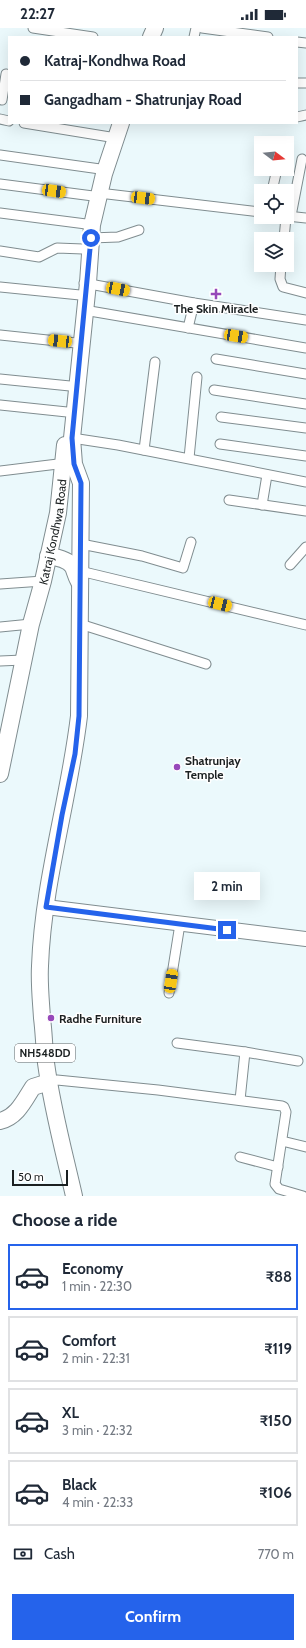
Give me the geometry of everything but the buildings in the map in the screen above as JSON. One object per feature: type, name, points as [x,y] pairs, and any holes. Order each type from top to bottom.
[{"type":"highway","points":[[96,194],[121,124]]},
{"type":"highway","points":[[46,907],[62,815],[75,754],[79,716],[81,483],[69,463],[84,310],[83,287],[87,237],[92,226],[100,169],[113,130]]},
{"type":"highway","name":"Katraj Kondhwa Road","points":[[0,774],[31,624],[43,581],[69,463],[67,412],[83,287]]},
{"type":"highway","points":[[48,556],[69,562],[73,567],[76,577],[80,578]]},
{"type":"highway","name":"NH548DD","points":[[46,907],[40,966],[40,987],[46,1063],[57,1123],[74,1196]]},
{"type":"highway","points":[[0,1121],[9,1119],[21,1107],[33,1087],[49,1082]]},
{"type":"main road","points":[[46,907],[306,939]]},
{"type":"street","points":[[33,28],[86,36]]},
{"type":"street","points":[[202,28],[261,36]]},
{"type":"street","points":[[2,100],[5,74]]},
{"type":"street","points":[[37,124],[113,130]]},
{"type":"street","points":[[0,155],[100,169]]},
{"type":"street","points":[[294,192],[302,159]]},
{"type":"street","points":[[0,184],[254,211]]},
{"type":"street","points":[[0,214],[87,237],[118,237],[139,230]]},
{"type":"street","points":[[294,217],[306,218]]},
{"type":"street","points":[[0,251],[40,257],[57,248],[87,237]]},
{"type":"street","points":[[280,272],[280,279],[283,287],[306,293]]},
{"type":"street","points":[[0,287],[83,287],[306,320]]},
{"type":"street","points":[[188,328],[194,303]]},
{"type":"street","points":[[84,310],[306,348]]},
{"type":"street","points":[[0,335],[76,343]]},
{"type":"street","points":[[216,359],[306,374]]},
{"type":"street","points":[[144,450],[155,362]]},
{"type":"street","points":[[189,458],[197,377]]},
{"type":"street","points":[[0,379],[70,386]]},
{"type":"street","points":[[214,390],[306,404]]},
{"type":"street","points":[[0,405],[67,412]]},
{"type":"street","points":[[220,417],[306,428]]},
{"type":"street","points":[[72,438],[189,458],[306,482]]},
{"type":"street","points":[[220,444],[306,456]]},
{"type":"street","points":[[0,471],[69,463]]},
{"type":"street","points":[[262,505],[267,474]]},
{"type":"street","points":[[229,500],[306,511]]},
{"type":"street","points":[[81,544],[142,556],[183,568],[191,542]]},
{"type":"street","points":[[290,565],[306,547]]},
{"type":"street","points":[[80,578],[306,625]]},
{"type":"street","points":[[0,584],[43,581]]},
{"type":"street","points":[[0,627],[31,624]]},
{"type":"street","points":[[80,624],[206,664]]},
{"type":"street","points":[[0,661],[24,660]]},
{"type":"street","points":[[169,993],[180,924]]},
{"type":"street","points":[[177,1043],[298,1060]]},
{"type":"street","points":[[240,1100],[246,1052]]},
{"type":"street","points":[[49,1082],[65,1081],[240,1100],[284,1107],[286,1112],[275,1184],[277,1187],[303,1196]]},
{"type":"street","points":[[282,1141],[306,1147]]},
{"type":"street","points":[[240,1157],[278,1167]]},
{"type":"place","name":"The Skin Miracle","points":[[216,294]]},
{"type":"place","name":"Shatrunjay Temple","points":[[177,767]]},
{"type":"place","name":"Radhe Furniture","points":[[51,1018]]},
{"type":"route","points":[[91,238],[88,283],[84,310],[72,438],[74,464],[81,483],[82,513],[79,716],[75,754],[62,815],[46,907],[227,930]]}]
